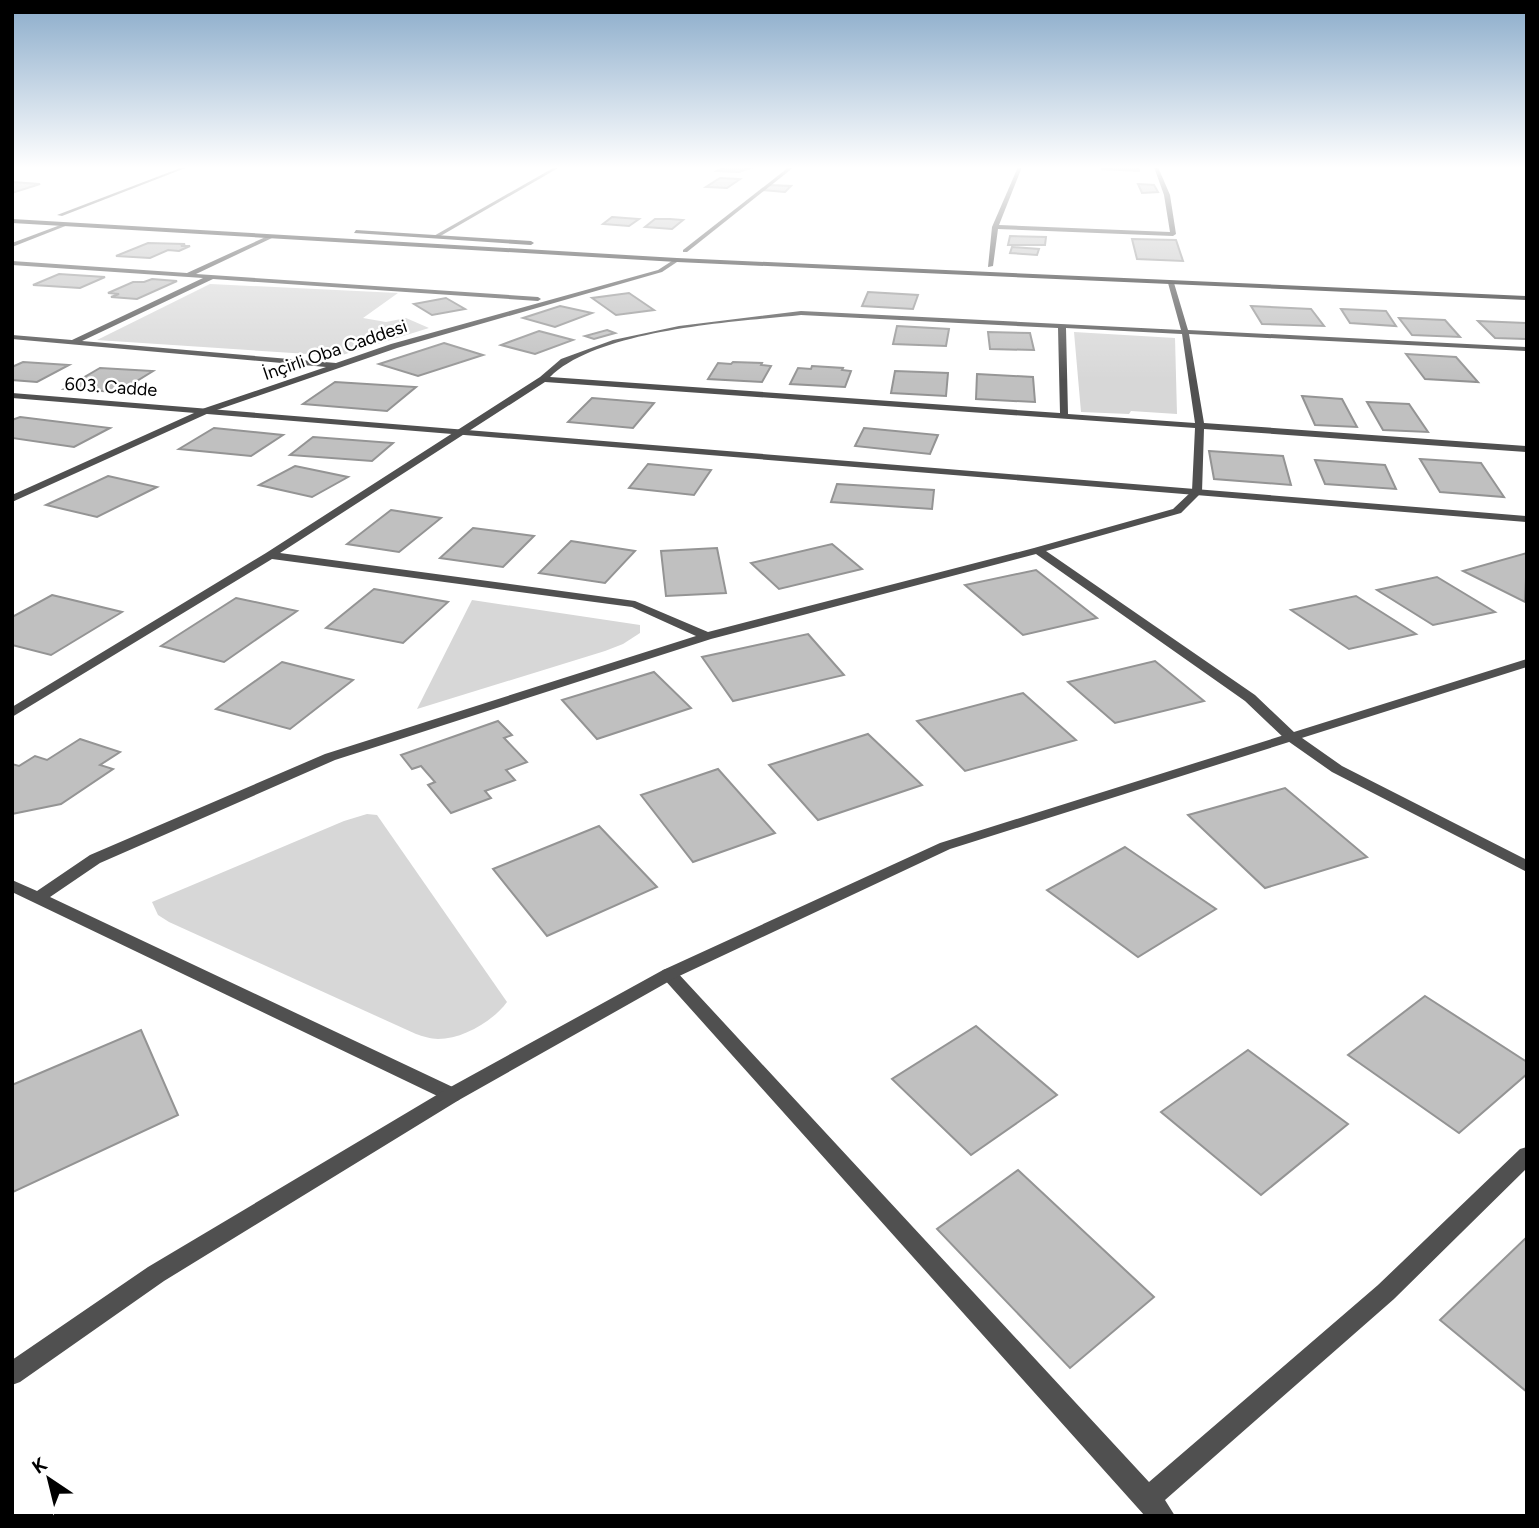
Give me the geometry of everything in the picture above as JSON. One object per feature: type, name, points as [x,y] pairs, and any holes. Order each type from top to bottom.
[{"type":"main road","points":[[293,238],[677,260],[1527,298]]},
{"type":"main road","points":[[459,238],[547,243]]},
{"type":"main road","points":[[671,250],[699,252]]},
{"type":"main road","points":[[713,253],[1460,286]]},
{"type":"main road","points":[[1487,287],[1500,288]]},
{"type":"street","points":[[12,245],[30,238]]},
{"type":"street","points":[[189,275],[267,238]]},
{"type":"street","points":[[685,251],[701,238]]},
{"type":"street","points":[[990,266],[994,238]]},
{"type":"street","name":"İnçirli Oba Caddesi","points":[[12,499],[208,410],[338,365],[552,300],[660,271],[677,260]]},
{"type":"street","points":[[12,263],[552,300]]},
{"type":"street","points":[[73,343],[212,277]]},
{"type":"street","points":[[39,897],[95,859],[330,757],[707,635],[1038,550],[1177,511],[1197,492],[1200,426],[1185,332],[1171,283]]},
{"type":"street","points":[[12,713],[270,555],[460,430],[543,379],[563,362],[601,346],[650,334],[801,313],[1527,349]]},
{"type":"street","points":[[1062,327],[1064,415]]},
{"type":"street","points":[[12,337],[338,365]]},
{"type":"street","points":[[543,379],[1527,449]]},
{"type":"street","name":"603. Cadde","points":[[12,396],[460,430],[1527,519]]},
{"type":"street","points":[[1038,550],[1250,698],[1290,736],[1337,769],[1527,867]]},
{"type":"street","points":[[270,555],[635,604],[707,635]]},
{"type":"street","points":[[12,1374],[156,1274],[452,1095],[669,974],[945,846],[1527,663]]},
{"type":"street","points":[[12,885],[452,1095]]},
{"type":"street","points":[[669,974],[1155,1507],[1386,1292],[1527,1155]]},
{"type":"shaded area","points":[[210,284],[398,293],[363,318],[386,322],[406,318],[429,328],[339,356],[97,340]]},
{"type":"shaded area","points":[[1074,332],[1175,338],[1177,414],[1081,412]]},
{"type":"shaded area","points":[[472,600],[640,625],[640,633],[605,651],[417,709]]},
{"type":"shaded area","points":[[367,814],[377,815],[507,1002],[486,1022],[467,1032],[438,1039],[416,1034],[169,922],[158,915],[152,902],[344,821]]},
{"type":"building","points":[[1009,238],[1046,238],[1045,245],[1008,245]]},
{"type":"building","points":[[1132,239],[1176,240],[1183,261],[1137,259]]},
{"type":"building","points":[[148,243],[190,246],[179,251],[168,250],[150,258],[116,256]]},
{"type":"building","points":[[1012,247],[1039,249],[1037,255],[1010,253]]},
{"type":"building","points":[[59,274],[105,277],[80,288],[33,285]]},
{"type":"building","points":[[152,279],[177,281],[137,299],[111,297],[119,294],[108,293],[133,282]]},
{"type":"building","points":[[868,292],[918,295],[913,309],[862,306]]},
{"type":"building","points":[[629,293],[654,310],[616,315],[592,298]]},
{"type":"building","points":[[446,298],[465,309],[432,315],[414,304]]},
{"type":"building","points":[[560,306],[592,313],[555,327],[523,318]]},
{"type":"building","points":[[1251,306],[1311,309],[1324,326],[1262,324]]},
{"type":"building","points":[[1341,309],[1386,311],[1396,326],[1350,323]]},
{"type":"building","points":[[1399,318],[1445,320],[1460,337],[1412,335]]},
{"type":"building","points":[[1478,321],[1526,323],[1527,339],[1495,338]]},
{"type":"building","points":[[897,326],[949,329],[946,346],[893,344]]},
{"type":"building","points":[[607,330],[615,333],[594,339],[585,336]]},
{"type":"building","points":[[539,331],[573,340],[535,354],[501,345]]},
{"type":"building","points":[[988,332],[1030,333],[1034,350],[990,349]]},
{"type":"building","points":[[444,343],[483,355],[418,376],[379,364]]},
{"type":"building","points":[[1406,354],[1456,357],[1478,382],[1425,379]]},
{"type":"building","points":[[23,362],[69,365],[37,382],[12,380],[12,367]]},
{"type":"building","points":[[718,363],[771,366],[762,382],[708,379]]},
{"type":"building","points":[[812,366],[851,371],[845,387],[790,384],[798,368],[811,369]]},
{"type":"building","points":[[100,368],[153,371],[119,392],[64,389]]},
{"type":"building","points":[[895,371],[948,373],[946,396],[891,393]]},
{"type":"building","points":[[977,374],[1033,377],[1035,402],[976,399]]},
{"type":"building","points":[[335,382],[416,387],[387,411],[303,404]]},
{"type":"building","points":[[1302,396],[1342,399],[1357,427],[1315,425]]},
{"type":"building","points":[[592,398],[654,403],[633,428],[568,422]]},
{"type":"building","points":[[1367,402],[1409,404],[1428,432],[1383,430]]},
{"type":"building","points":[[20,417],[110,428],[74,447],[12,438],[12,420]]},
{"type":"building","points":[[214,428],[283,435],[251,456],[179,449]]},
{"type":"building","points":[[864,428],[938,435],[930,454],[855,446]]},
{"type":"building","points":[[313,437],[393,443],[372,461],[290,455]]},
{"type":"building","points":[[1209,451],[1283,456],[1291,485],[1214,479]]},
{"type":"building","points":[[1420,459],[1481,463],[1504,497],[1440,492]]},
{"type":"building","points":[[1315,460],[1385,465],[1396,489],[1325,484]]},
{"type":"building","points":[[648,464],[711,470],[694,495],[629,488]]},
{"type":"building","points":[[295,466],[348,477],[312,497],[259,485]]},
{"type":"building","points":[[108,476],[157,487],[97,517],[46,505]]},
{"type":"building","points":[[837,484],[934,490],[932,509],[831,502]]},
{"type":"building","points":[[391,510],[441,518],[399,552],[347,544]]},
{"type":"building","points":[[473,528],[534,536],[503,567],[440,558]]},
{"type":"building","points":[[571,541],[635,551],[605,583],[539,573]]},
{"type":"building","points":[[832,544],[862,569],[779,589],[751,563]]},
{"type":"building","points":[[717,548],[726,593],[666,596],[661,551]]},
{"type":"building","points":[[1527,553],[1525,602],[1463,571]]},
{"type":"building","points":[[1036,570],[1097,618],[1023,635],[965,585]]},
{"type":"building","points":[[1437,577],[1495,612],[1433,625],[1377,590]]},
{"type":"building","points":[[374,589],[448,602],[403,643],[326,628]]},
{"type":"building","points":[[52,595],[122,612],[51,655],[12,645],[12,617]]},
{"type":"building","points":[[1356,596],[1416,634],[1349,649],[1291,610]]},
{"type":"building","points":[[236,598],[297,611],[224,662],[161,646]]},
{"type":"building","points":[[808,634],[844,675],[733,701],[702,657]]},
{"type":"building","points":[[1155,661],[1204,701],[1115,723],[1068,682]]},
{"type":"building","points":[[282,662],[353,680],[290,729],[216,709]]},
{"type":"building","points":[[654,672],[691,708],[597,739],[562,700]]},
{"type":"building","points":[[1023,693],[1076,740],[965,771],[917,721]]},
{"type":"building","points":[[498,721],[512,735],[504,738],[527,762],[506,770],[515,780],[485,791],[491,798],[451,813],[428,785],[435,782],[421,766],[412,769],[401,755]]},
{"type":"building","points":[[868,734],[922,785],[818,820],[769,765]]},
{"type":"building","points":[[80,739],[120,752],[100,765],[113,769],[61,804],[12,814],[12,764],[19,766],[35,756],[47,760]]},
{"type":"building","points":[[718,769],[775,833],[693,862],[641,795]]},
{"type":"building","points":[[1285,788],[1367,857],[1265,888],[1188,815]]},
{"type":"building","points":[[599,826],[657,887],[547,936],[493,869]]},
{"type":"building","points":[[1125,847],[1216,909],[1138,957],[1047,890]]},
{"type":"building","points":[[1425,996],[1527,1062],[1527,1074],[1459,1133],[1348,1055]]},
{"type":"building","points":[[976,1026],[1057,1095],[971,1155],[892,1079]]},
{"type":"building","points":[[141,1030],[178,1115],[13,1192],[12,1085]]},
{"type":"building","points":[[1248,1050],[1348,1124],[1261,1195],[1161,1112]]},
{"type":"building","points":[[1018,1170],[1154,1297],[1070,1368],[937,1229]]},
{"type":"building","points":[[1527,1237],[1527,1392],[1440,1320]]}]
